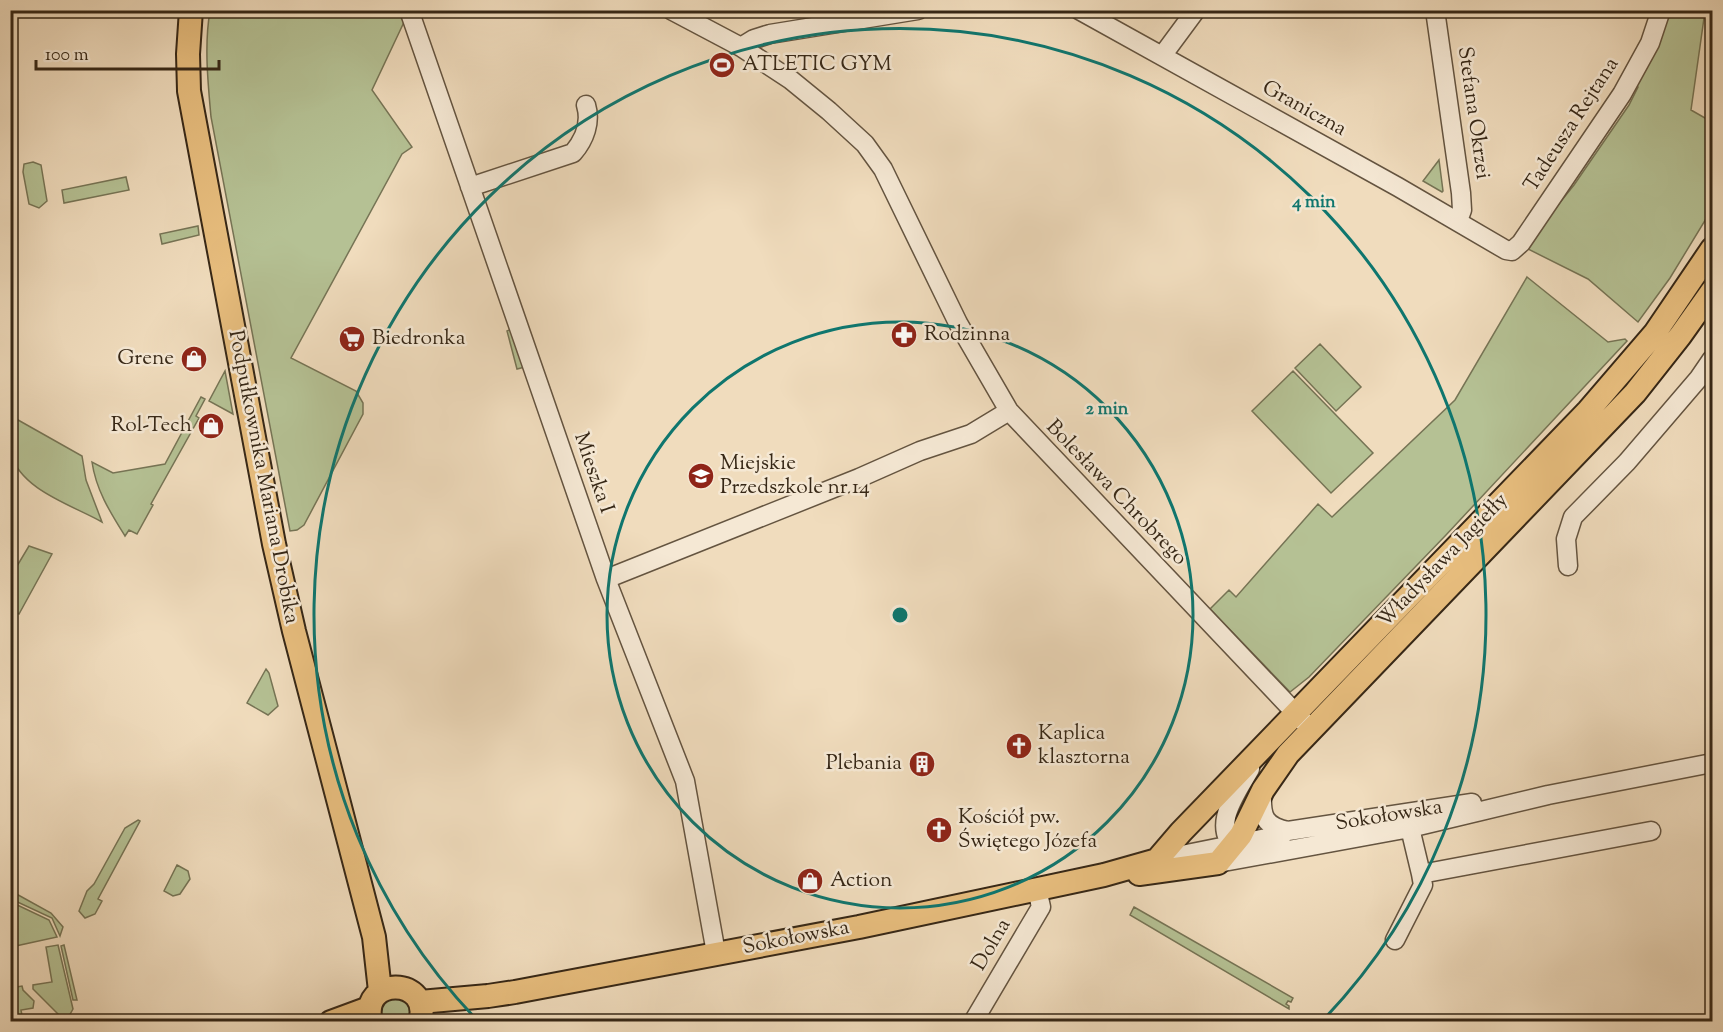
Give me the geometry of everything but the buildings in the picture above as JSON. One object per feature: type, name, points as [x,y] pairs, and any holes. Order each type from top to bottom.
[{"type":"main road","name":"Podpułkownika Mariana Drobika","points":[[191,10],[188,54],[189,91],[274,544],[294,631],[374,937],[380,1002]]},
{"type":"main road","name":"Władysława Jagiełły","points":[[1218,863],[1241,835],[1263,790],[1304,722],[1602,395],[1655,333],[1713,249]]},
{"type":"main road","name":"Władysława Jagiełły","points":[[1157,860],[1181,832],[1262,749],[1304,722],[1635,393],[1713,291]]},
{"type":"main road","name":"Sokołowska","points":[[421,1014],[488,996],[859,927],[1104,875],[1157,860]]},
{"type":"main road","name":"Sokołowska","points":[[1104,875],[1145,874],[1218,863]]},
{"type":"main road","points":[[331,1022],[410,991],[421,1014]]},
{"type":"street","name":"Mieszka I","points":[[409,10],[606,579],[685,781],[716,953]]},
{"type":"street","points":[[671,10],[741,47],[754,39],[770,34],[918,10]]},
{"type":"street","name":"Graniczna","points":[[1079,10],[1506,250]]},
{"type":"street","points":[[1162,56],[1196,10]]},
{"type":"street","name":"Stefana Okrzei","points":[[1435,10],[1461,193],[1462,210],[1458,221]]},
{"type":"street","name":"Tadeusza Rejtana","points":[[1506,250],[1515,250],[1521,243],[1622,94],[1650,43],[1661,10]]},
{"type":"street","name":"Bolesława Chrobrego","points":[[741,47],[791,80],[865,144],[883,169],[958,323],[1009,411],[1304,722]]},
{"type":"street","points":[[470,187],[573,153],[589,121],[586,105]]},
{"type":"street","points":[[1568,566],[1566,538],[1573,517],[1627,462],[1713,359]]},
{"type":"street","points":[[606,579],[859,478],[920,451],[971,434],[1009,411]]},
{"type":"street","points":[[1251,858],[1232,845],[1224,830],[1226,816],[1237,792],[1262,749]]},
{"type":"street","name":"Sokołowska","points":[[1218,863],[1410,828],[1548,795],[1713,764]]},
{"type":"street","points":[[1263,790],[1261,808],[1264,817],[1272,825],[1288,831]]},
{"type":"street","name":"Sokołowska","points":[[1157,860],[1281,835],[1288,831],[1473,803],[1548,795]]},
{"type":"street","points":[[1395,940],[1423,885],[1410,828]]},
{"type":"street","points":[[1421,874],[1651,831]]},
{"type":"street","name":"Dolna","points":[[974,1022],[1041,907],[1037,889]]},
{"type":"green space","points":[[402,10],[405,20],[372,90],[412,147],[402,154],[291,358],[356,391],[363,403],[363,414],[304,525],[297,530],[290,531],[211,117],[207,51],[210,11]]},
{"type":"green space","points":[[1666,11],[1705,11],[1691,110],[1712,122],[1712,209],[1670,278],[1638,322],[1588,279],[1524,247],[1574,185],[1629,105],[1638,87],[1634,85]]},
{"type":"green space","points":[[1439,160],[1443,191],[1442,192],[1423,181]]},
{"type":"green space","points":[[33,162],[41,165],[47,201],[39,208],[29,204],[23,172],[24,164]]},
{"type":"green space","points":[[126,177],[129,190],[64,203],[62,190]]},
{"type":"green space","points":[[198,226],[199,235],[162,244],[160,234]]},
{"type":"green space","points":[[1527,277],[1608,342],[1625,339],[1627,341],[1446,535],[1309,677],[1290,692],[1210,609],[1229,590],[1236,597],[1318,504],[1332,517],[1455,400]]},
{"type":"green space","points":[[512,329],[525,367],[517,369],[507,331]]},
{"type":"green space","points":[[1320,344],[1361,387],[1336,411],[1295,368]]},
{"type":"green space","points":[[225,371],[233,414],[209,401]]},
{"type":"green space","points":[[1293,371],[1373,453],[1331,493],[1252,411]]},
{"type":"green space","points":[[201,397],[205,399],[196,416],[199,418],[151,504],[153,505],[137,534],[129,530],[125,536],[100,491],[92,462],[113,473],[165,464]]},
{"type":"green space","points":[[11,416],[82,456],[86,480],[102,522],[49,495],[25,477],[11,454],[9,440]]},
{"type":"green space","points":[[29,546],[52,554],[19,614],[11,610],[11,576]]},
{"type":"green space","points":[[266,669],[278,706],[268,715],[247,703]]},
{"type":"green space","points":[[140,821],[98,899],[102,901],[95,914],[85,918],[79,911],[87,891],[94,884],[125,828]]},
{"type":"green space","points":[[177,865],[188,871],[190,879],[180,894],[173,896],[164,891]]},
{"type":"green space","points":[[11,891],[51,913],[63,927],[60,936],[52,918],[11,899]]},
{"type":"green space","points":[[11,902],[49,920],[57,937],[11,947]]},
{"type":"green space","points":[[1134,907],[1293,998],[1286,1004],[1289,1009],[1130,915]]},
{"type":"green space","points":[[58,945],[73,1009],[69,1016],[62,1018],[33,989],[33,985],[52,982],[46,947]]},
{"type":"green space","points":[[64,945],[77,1000],[73,1000],[61,946]]},
{"type":"green space","points":[[22,986],[34,1001],[33,1008],[21,1010],[23,1021],[11,1021],[11,988]]},
{"type":"green space","points":[[397,996],[411,1006],[411,1021],[379,1021],[381,1002]]},
{"type":"place","name":"ATLETIC GYM","points":[[722,65]]},
{"type":"place","name":"Rodzinna","points":[[904,335]]},
{"type":"place","name":"Biedronka","points":[[352,339]]},
{"type":"place","name":"Grene","points":[[194,359]]},
{"type":"place","name":"Rol-Tech","points":[[211,426]]},
{"type":"place","name":"Miejskie Przedszkole nr 14","points":[[701,476]]},
{"type":"place","name":"Kaplica klasztorna","points":[[1019,746]]},
{"type":"place","name":"Plebania","points":[[922,764]]},
{"type":"place","name":"Kościół pw. Świętego Józefa","points":[[939,830]]},
{"type":"place","name":"Action","points":[[810,881]]}]
